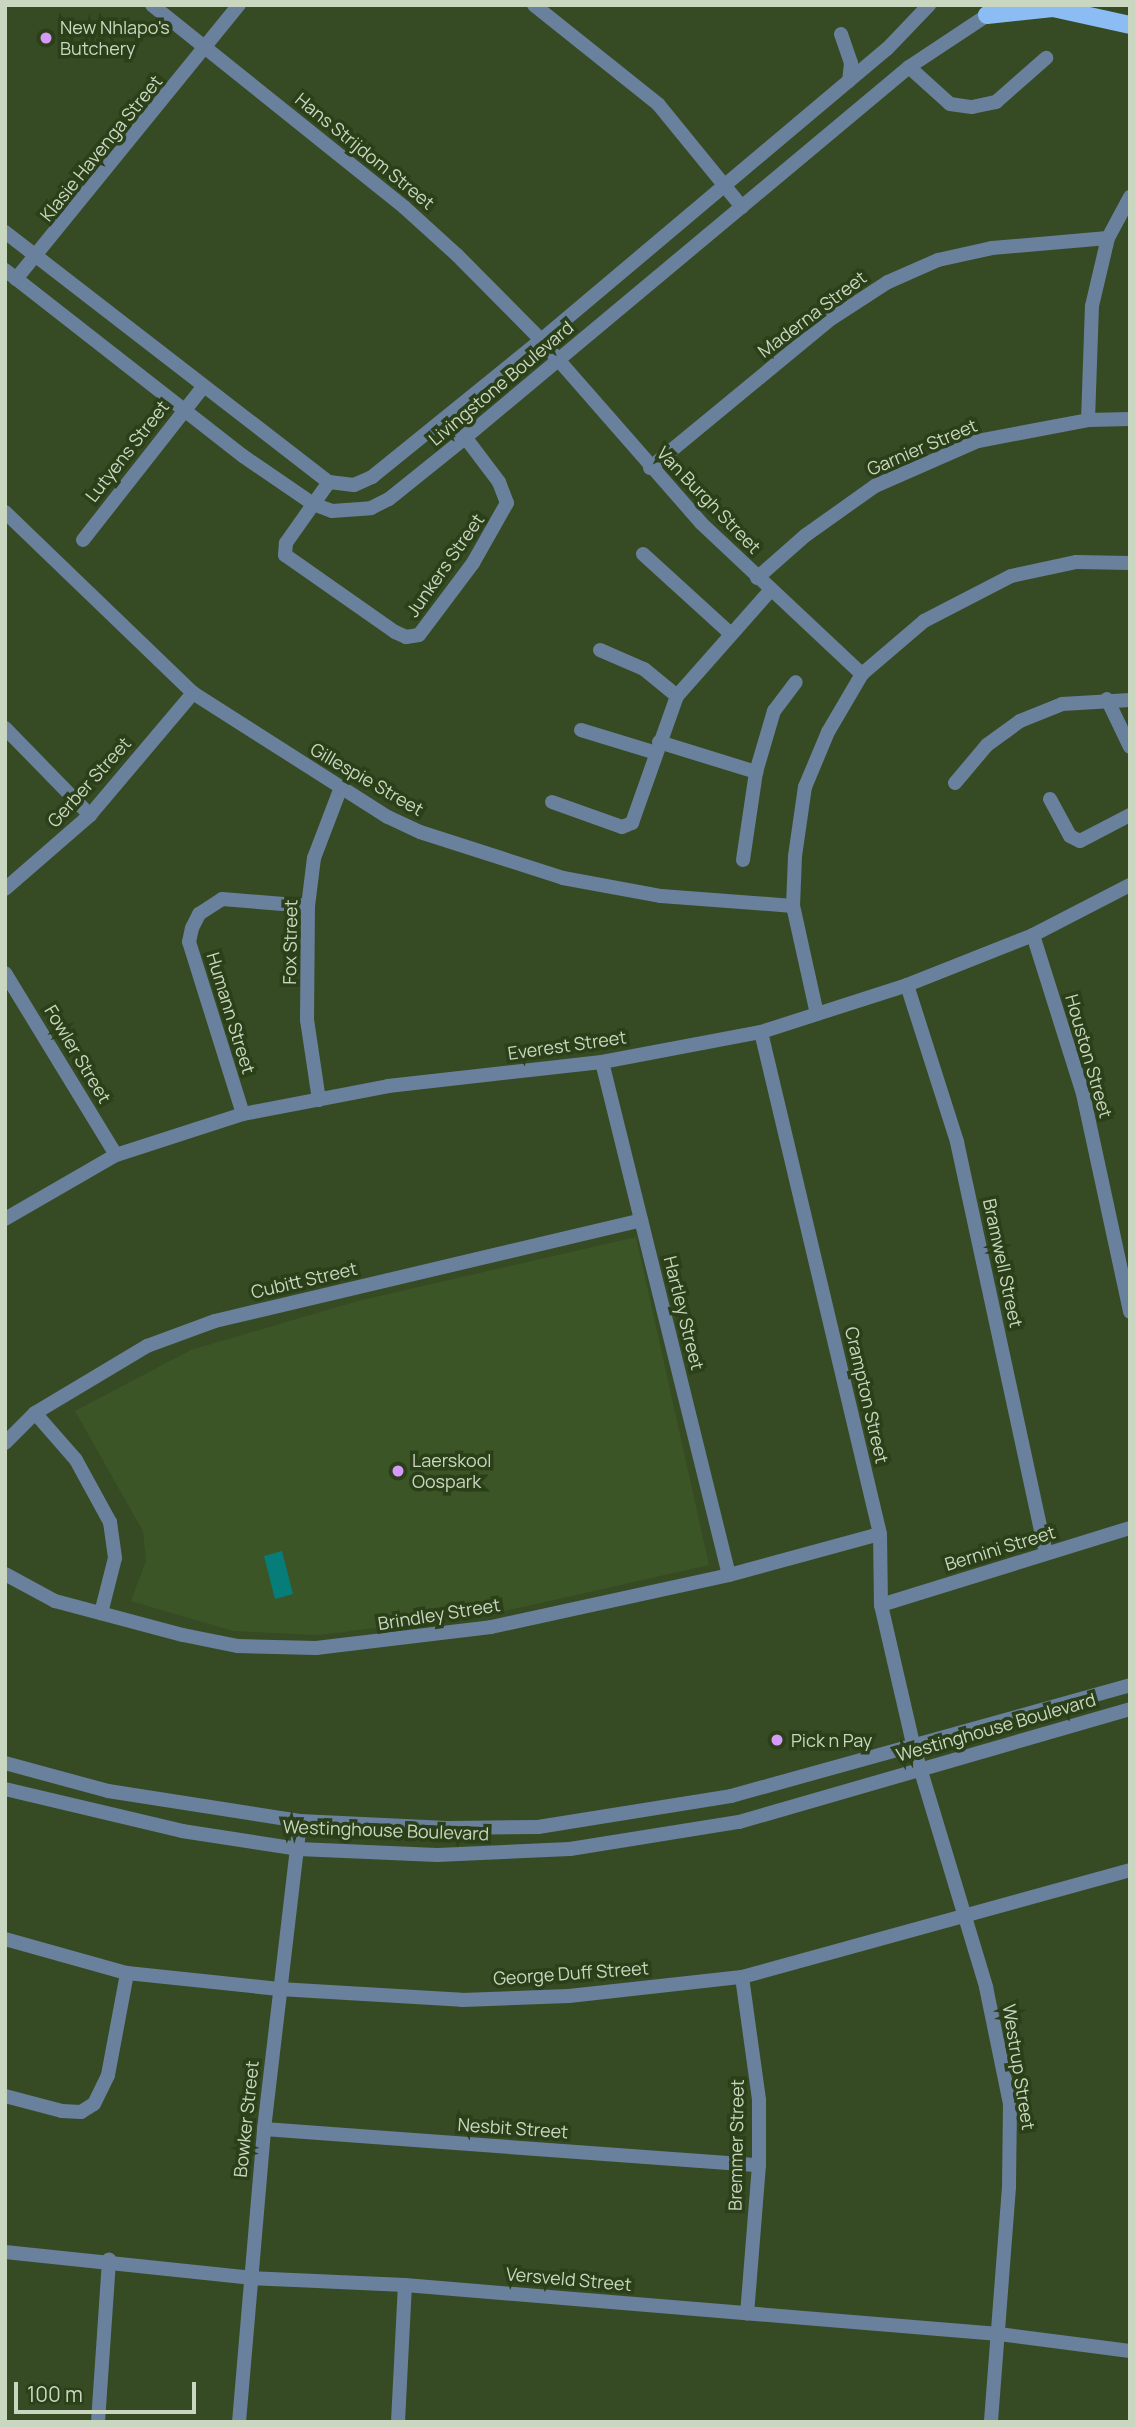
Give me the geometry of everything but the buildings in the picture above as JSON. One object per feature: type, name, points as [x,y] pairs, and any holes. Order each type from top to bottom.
[{"type":"main road","points":[[1108,5],[1130,24]]},
{"type":"main road","points":[[994,10],[1054,8],[1130,24]]},
{"type":"street","name":"Hans Strijdom Street","points":[[152,5],[404,207],[541,340]]},
{"type":"street","name":"Klasie Havenga Street","points":[[11,274],[38,258],[239,5]]},
{"type":"street","points":[[534,5],[658,104],[742,207]]},
{"type":"street","name":"Livingstone Boulevard","points":[[329,482],[363,482],[449,416],[849,82],[929,5]]},
{"type":"street","name":"Livingstone Boulevard","points":[[11,274],[184,409],[313,504],[332,511],[371,508],[389,499],[466,437],[909,67],[994,10]]},
{"type":"street","points":[[841,34],[851,62],[849,82]]},
{"type":"street","points":[[909,67],[950,103],[972,107],[996,102],[1046,58]]},
{"type":"street","points":[[1088,420],[1092,306],[1108,239],[1130,197]]},
{"type":"street","points":[[5,232],[329,482]]},
{"type":"street","name":"Maderna Street","points":[[650,468],[831,319],[888,282],[938,260],[992,248],[1108,239]]},
{"type":"street","name":"Van Burgh Street","points":[[541,340],[650,468],[770,591],[862,674]]},
{"type":"street","name":"Lutyens Street","points":[[83,540],[203,387]]},
{"type":"street","name":"Junkers Street","points":[[329,482],[286,542],[290,561],[396,632],[406,637],[419,635],[505,513],[505,494],[449,416]]},
{"type":"street","name":"Garnier Street","points":[[757,578],[806,535],[876,486],[978,441],[1088,420],[1130,419]]},
{"type":"street","name":"Gillespie Street","points":[[5,512],[192,693],[340,790],[420,832],[563,878],[661,896],[793,906]]},
{"type":"street","points":[[643,554],[731,634]]},
{"type":"street","points":[[817,1014],[793,906],[795,856],[805,787],[828,732],[862,674],[924,621],[1011,576],[1076,562],[1130,563]]},
{"type":"street","points":[[552,802],[629,825],[677,696],[770,591]]},
{"type":"street","points":[[600,650],[644,669],[677,696]]},
{"type":"street","points":[[743,860],[756,772],[774,711],[796,682]]},
{"type":"street","name":"Gerber Street","points":[[5,889],[90,815],[192,693]]},
{"type":"street","points":[[955,783],[987,745],[1020,721],[1062,704],[1107,699],[1130,700]]},
{"type":"street","points":[[1107,699],[1130,747]]},
{"type":"street","points":[[5,728],[90,815]]},
{"type":"street","points":[[581,730],[756,772]]},
{"type":"street","name":"Fox Street","points":[[319,1100],[307,1020],[308,906],[314,858],[340,790]]},
{"type":"street","points":[[1050,799],[1070,836],[1080,841],[1130,815]]},
{"type":"street","name":"Everest Street","points":[[5,1219],[116,1155],[243,1114],[388,1086],[602,1062],[761,1032],[907,985],[1033,935],[1130,885]]},
{"type":"street","name":"Humann Street","points":[[243,1114],[189,942],[192,928],[210,904],[222,899],[308,906]]},
{"type":"street","name":"Houston Street","points":[[1033,935],[1083,1094],[1130,1312]]},
{"type":"street","name":"Fowler Street","points":[[5,973],[10,991],[116,1155]]},
{"type":"street","name":"Bramwell Street","points":[[907,985],[957,1142],[1046,1553]]},
{"type":"street","name":"Crampton Street","points":[[761,1032],[880,1534],[881,1605],[921,1768]]},
{"type":"street","name":"Hartley Street","points":[[602,1062],[729,1575]]},
{"type":"street","name":"Cubitt Street","points":[[5,1443],[35,1413],[147,1346],[215,1321],[641,1220]]},
{"type":"street","points":[[35,1413],[76,1460],[110,1522],[116,1558],[101,1613]]},
{"type":"street","name":"Bernini Street","points":[[881,1605],[1130,1528]]},
{"type":"street","name":"Brindley Street","points":[[5,1574],[54,1601],[237,1646],[316,1648],[491,1627],[729,1575],[880,1534]]},
{"type":"street","name":"Westinghouse Boulevard","points":[[5,1763],[121,1794],[300,1821],[447,1828],[558,1825],[732,1797],[914,1748],[1130,1685]]},
{"type":"street","name":"Westinghouse Boulevard","points":[[5,1789],[182,1831],[298,1849],[437,1855],[629,1843],[758,1817],[1130,1709]]},
{"type":"street","name":"Westrup Street","points":[[921,1768],[986,1987],[1010,2104],[1012,2134],[991,2422]]},
{"type":"street","name":"Bowker Street","points":[[239,2422],[264,2129],[300,1821]]},
{"type":"street","name":"George Duff Street","points":[[5,1938],[127,1973],[279,1989],[462,2000],[569,1996],[742,1977],[1130,1870]]},
{"type":"street","points":[[5,2096],[62,2111],[81,2112],[94,2104],[108,2075],[127,1973]]},
{"type":"street","name":"Bremmer Street","points":[[742,1977],[756,2056],[759,2165],[747,2314]]},
{"type":"street","name":"Nesbit Street","points":[[264,2129],[759,2165]]},
{"type":"street","name":"Versveld Street","points":[[5,2252],[109,2259],[251,2278],[405,2285],[999,2334],[1130,2351]]},
{"type":"street","points":[[98,2422],[109,2259]]},
{"type":"street","points":[[398,2422],[405,2285]]},
{"type":"shaded area","name":"Laerskool Oospark","points":[[636,1237],[709,1565],[491,1614],[318,1635],[233,1631],[131,1601],[146,1561],[143,1531],[75,1411],[191,1350],[358,1301]]},
{"type":"water","points":[[282,1551],[293,1594],[275,1599],[264,1556]]},
{"type":"place","name":"New Nhlapo's Butchery","points":[[46,38]]},
{"type":"place","name":"Laerskool Oospark","points":[[398,1471]]},
{"type":"place","name":"Pick n Pay","points":[[777,1740]]}]
